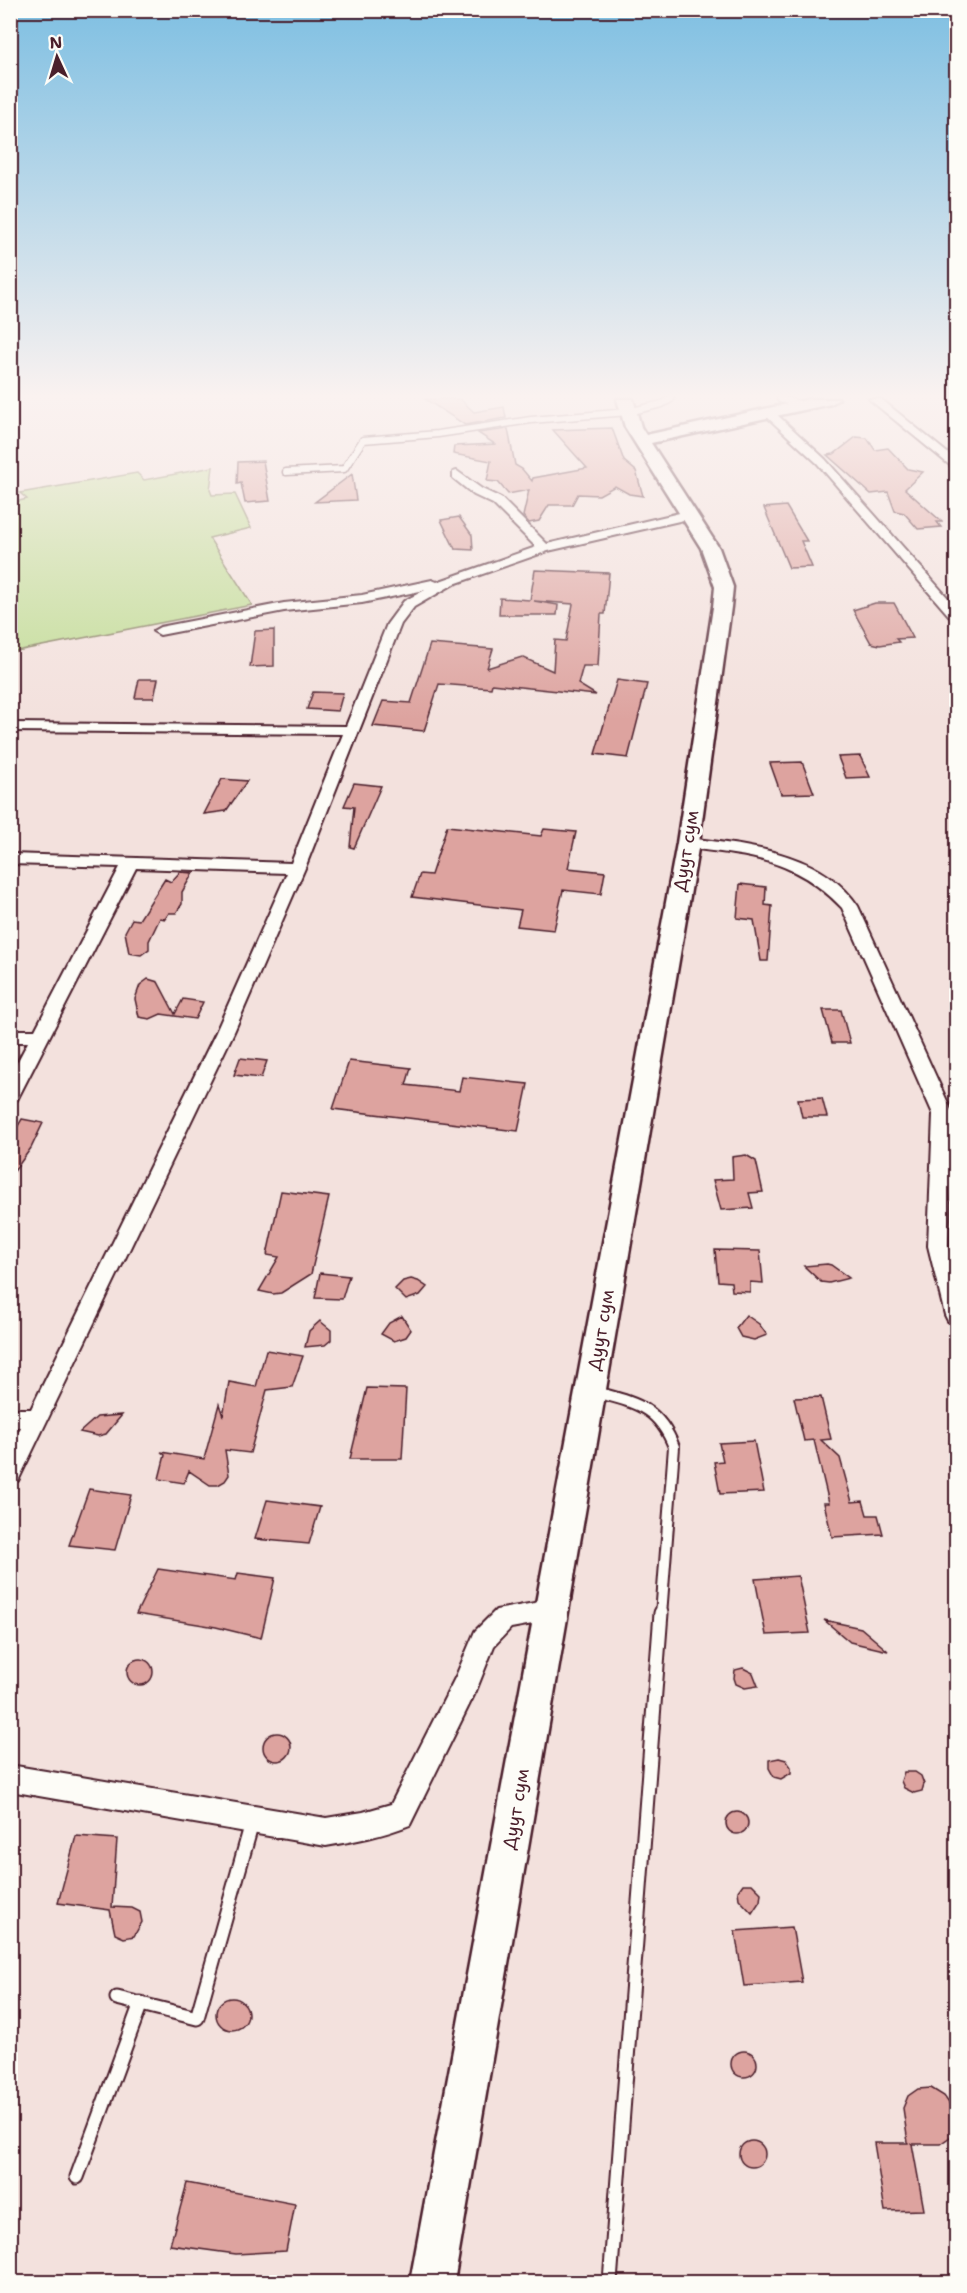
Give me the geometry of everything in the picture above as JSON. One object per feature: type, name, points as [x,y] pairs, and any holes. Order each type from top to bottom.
[{"type":"main road","name":"Дуут сум","points":[[432,2283],[688,843],[724,587],[710,548],[682,506]]},
{"type":"street","points":[[502,506],[544,548]]},
{"type":"street","points":[[860,506],[957,615]]},
{"type":"street","points":[[160,631],[284,607],[362,599],[449,581],[544,548],[688,515]]},
{"type":"street","points":[[10,1474],[225,1032],[297,868],[394,624],[410,604],[449,581]]},
{"type":"street","points":[[10,728],[352,730]]},
{"type":"street","points":[[688,843],[788,860],[811,871],[835,888],[850,906],[943,1114],[957,1130]]},
{"type":"street","points":[[10,859],[297,868]]},
{"type":"street","points":[[10,1095],[130,863]]},
{"type":"street","points":[[10,1036],[42,1036]]},
{"type":"street","points":[[943,1114],[938,1246],[957,1315]]},
{"type":"street","points":[[10,1418],[37,1418]]},
{"type":"street","points":[[10,1778],[326,1832],[363,1826],[400,1815],[467,1682],[484,1639],[505,1618],[551,1611]]},
{"type":"lane","points":[[591,1391],[646,1407],[667,1426],[675,1447],[610,2283]]},
{"type":"lane","points":[[117,1998],[197,2018],[252,1821]]},
{"type":"lane","points":[[77,2177],[141,2003]]},
{"type":"green space","points":[[11,506],[241,506],[251,528],[209,538],[252,605],[11,652]]},
{"type":"building","points":[[525,506],[548,506],[539,521],[529,523],[523,516]]},
{"type":"building","points":[[786,506],[807,541],[801,541],[812,567],[789,568],[764,508]]},
{"type":"building","points":[[893,506],[924,506],[942,522],[937,522],[941,527],[918,529],[904,513],[895,511]]},
{"type":"building","points":[[459,517],[472,535],[473,550],[455,549],[441,520]]},
{"type":"building","points":[[535,570],[609,573],[605,614],[601,614],[598,666],[583,666],[578,684],[596,695],[492,684],[491,688],[439,684],[424,731],[373,726],[383,701],[411,703],[430,644],[493,649],[487,668],[522,657],[553,671],[555,640],[566,641],[573,604],[534,601],[558,605],[557,615],[499,615],[500,598],[530,600]]},
{"type":"building","points":[[875,603],[894,603],[913,638],[896,639],[899,642],[880,645],[871,643],[853,610]]},
{"type":"building","points":[[274,630],[274,666],[250,667],[255,631]]},
{"type":"building","points":[[139,679],[158,679],[154,698],[135,698]]},
{"type":"building","points":[[617,680],[647,684],[628,758],[595,754]]},
{"type":"building","points":[[313,692],[343,693],[338,711],[307,709]]},
{"type":"building","points":[[860,756],[870,777],[846,778],[838,757]]},
{"type":"building","points":[[802,762],[814,793],[781,794],[770,763]]},
{"type":"building","points":[[222,779],[247,781],[226,811],[204,814]]},
{"type":"building","points":[[354,783],[381,786],[354,848],[350,847],[354,807],[344,806]]},
{"type":"building","points":[[447,826],[541,836],[544,829],[576,832],[568,868],[605,872],[601,894],[563,890],[554,930],[517,926],[521,910],[412,897],[420,874],[431,875]]},
{"type":"building","points":[[180,872],[193,873],[182,892],[182,904],[176,913],[169,913],[165,919],[160,918],[149,941],[149,949],[141,955],[129,953],[125,932],[132,919],[139,920],[165,879],[171,882]]},
{"type":"building","points":[[740,884],[766,887],[765,905],[772,906],[768,961],[761,961],[754,920],[737,918]]},
{"type":"building","points":[[148,979],[158,982],[175,1014],[183,999],[203,1002],[195,1019],[161,1014],[150,1019],[139,1017],[135,999],[140,985]]},
{"type":"building","points":[[823,1010],[841,1010],[850,1043],[832,1043]]},
{"type":"building","points":[[240,1058],[267,1061],[261,1078],[234,1075]]},
{"type":"building","points":[[349,1061],[411,1068],[406,1085],[459,1091],[462,1077],[528,1084],[518,1131],[333,1109]]},
{"type":"building","points":[[822,1098],[827,1117],[802,1117],[798,1099]]},
{"type":"building","points":[[22,1119],[43,1123],[31,1148],[10,1177],[10,1139]]},
{"type":"building","points":[[746,1155],[756,1161],[763,1192],[749,1193],[753,1208],[721,1210],[713,1180],[733,1179],[732,1157]]},
{"type":"building","points":[[281,1191],[329,1197],[311,1274],[281,1293],[273,1294],[259,1291],[279,1257],[267,1255]]},
{"type":"building","points":[[715,1250],[760,1251],[763,1283],[750,1282],[750,1292],[732,1291],[731,1282],[718,1281]]},
{"type":"building","points":[[827,1264],[849,1278],[829,1283],[821,1282],[804,1266]]},
{"type":"building","points":[[320,1273],[349,1276],[342,1299],[315,1298]]},
{"type":"building","points":[[411,1279],[427,1287],[420,1295],[406,1300],[395,1289],[403,1281]]},
{"type":"building","points":[[746,1315],[759,1324],[767,1335],[754,1340],[741,1337],[736,1328]]},
{"type":"building","points":[[402,1316],[411,1330],[406,1337],[394,1341],[381,1334],[389,1323]]},
{"type":"building","points":[[320,1321],[331,1330],[331,1340],[325,1345],[305,1347],[309,1331]]},
{"type":"building","points":[[266,1350],[303,1356],[292,1387],[267,1390],[250,1453],[225,1450],[229,1475],[218,1485],[210,1485],[189,1471],[184,1483],[159,1479],[165,1455],[161,1452],[204,1459],[219,1404],[223,1416],[229,1382],[256,1387]]},
{"type":"building","points":[[367,1388],[406,1389],[402,1459],[350,1459]]},
{"type":"building","points":[[821,1397],[831,1439],[821,1440],[840,1458],[852,1502],[863,1501],[867,1515],[878,1515],[883,1534],[832,1537],[824,1503],[829,1503],[814,1440],[804,1441],[794,1398]]},
{"type":"building","points":[[122,1415],[106,1434],[98,1436],[80,1432],[97,1417]]},
{"type":"building","points":[[754,1441],[764,1492],[720,1494],[714,1462],[723,1461],[719,1443]]},
{"type":"building","points":[[89,1489],[131,1495],[115,1550],[69,1545]]},
{"type":"building","points":[[267,1500],[320,1507],[309,1544],[255,1539]]},
{"type":"building","points":[[158,1569],[236,1580],[238,1573],[275,1578],[261,1638],[216,1627],[136,1614]]},
{"type":"building","points":[[798,1576],[810,1633],[766,1635],[755,1579]]},
{"type":"building","points":[[824,1620],[861,1628],[888,1651],[850,1642]]},
{"type":"building","points":[[140,1659],[149,1663],[153,1672],[149,1681],[140,1685],[131,1681],[127,1672],[131,1663]]},
{"type":"building","points":[[743,1668],[753,1673],[758,1686],[745,1688],[736,1684],[735,1670]]},
{"type":"building","points":[[277,1733],[287,1737],[291,1747],[287,1757],[277,1761],[267,1757],[263,1747],[267,1737]]},
{"type":"building","points":[[779,1758],[786,1760],[791,1767],[791,1773],[781,1779],[774,1777],[769,1768],[769,1760]]},
{"type":"building","points":[[904,1772],[915,1772],[921,1776],[924,1784],[922,1791],[914,1793],[904,1788],[901,1781]]},
{"type":"building","points":[[737,1812],[745,1815],[748,1823],[745,1831],[737,1834],[729,1831],[726,1823],[729,1815]]},
{"type":"building","points":[[76,1836],[117,1839],[112,1907],[132,1908],[140,1912],[142,1922],[134,1936],[124,1938],[115,1934],[110,1910],[58,1903]]},
{"type":"building","points":[[743,1884],[752,1884],[761,1893],[760,1901],[752,1913],[739,1899],[738,1891]]},
{"type":"building","points":[[792,1927],[802,1982],[744,1986],[735,1931]]},
{"type":"building","points":[[232,1998],[243,2003],[248,2014],[243,2025],[232,2030],[221,2025],[216,2014],[221,2003]]},
{"type":"building","points":[[744,2051],[753,2055],[757,2064],[753,2073],[744,2077],[735,2073],[731,2064],[735,2055]]},
{"type":"building","points":[[931,2088],[944,2096],[951,2106],[957,2107],[957,2132],[940,2144],[912,2144],[924,2210],[885,2211],[874,2143],[908,2143],[903,2108],[908,2096],[918,2089]]},
{"type":"building","points":[[752,2141],[761,2145],[765,2154],[761,2163],[752,2167],[743,2163],[739,2154],[743,2145]]},
{"type":"building","points":[[187,2183],[295,2204],[286,2251],[236,2254],[170,2245]]}]
